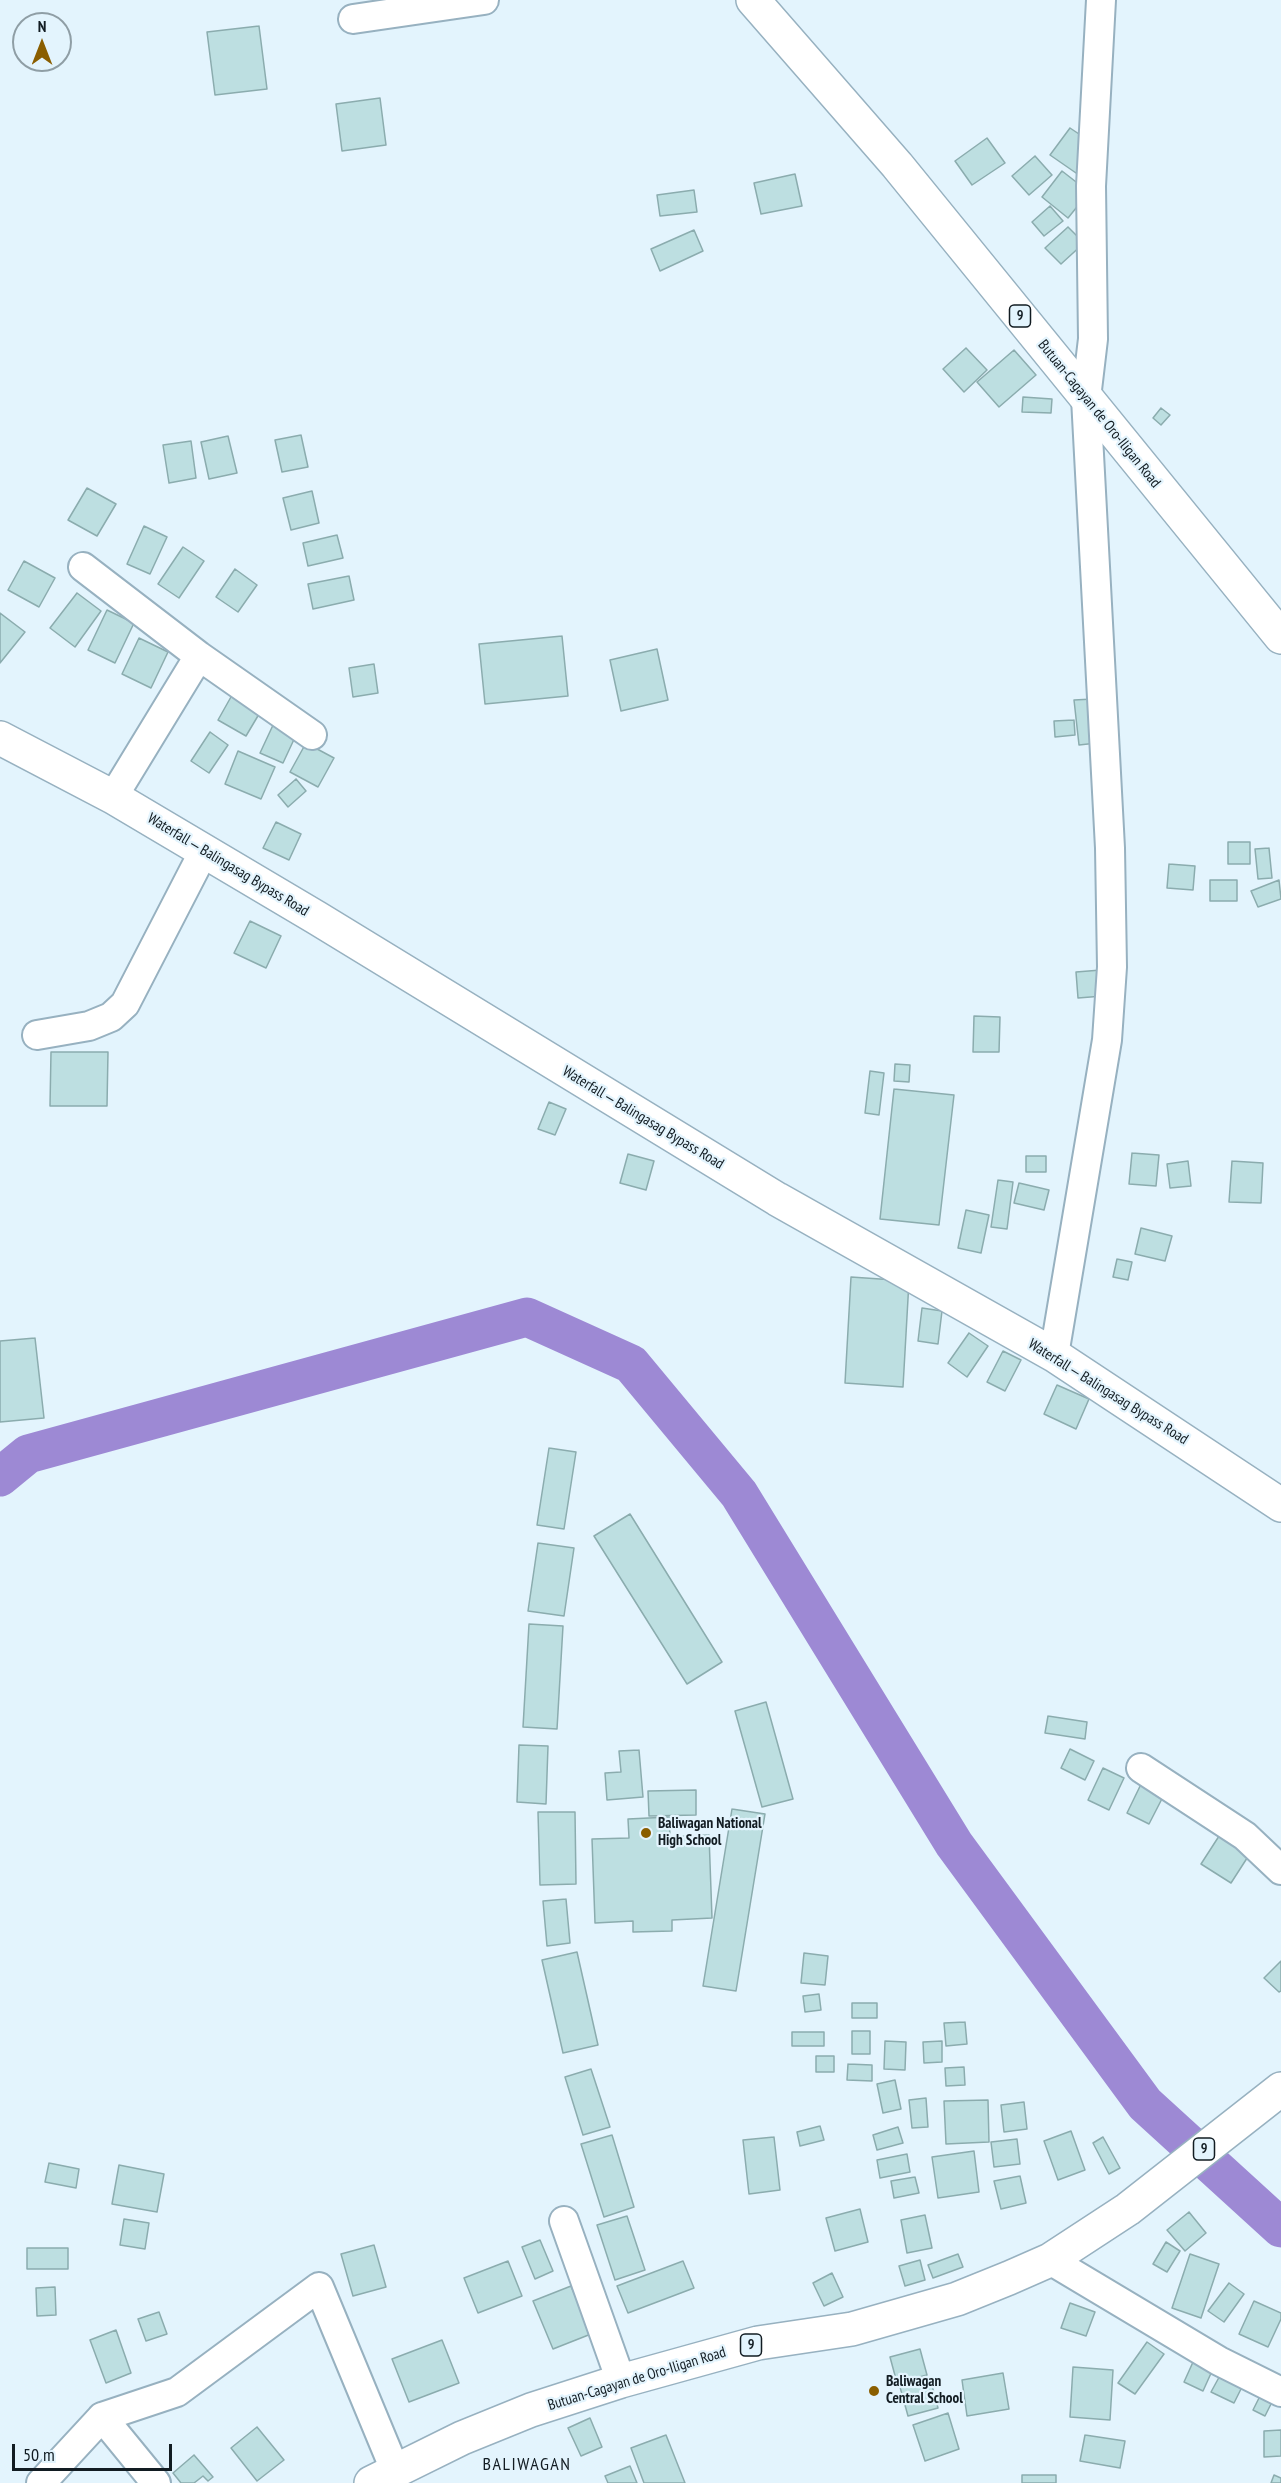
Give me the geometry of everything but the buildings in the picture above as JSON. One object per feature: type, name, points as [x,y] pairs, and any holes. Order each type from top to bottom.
[{"type":"main road","name":"Butuan-Cagayan de Oro-Iligan Road","points":[[753,0],[897,165],[1281,637]]},
{"type":"main road","name":"Waterfall ‒ Balingasag Bypass Road","points":[[0,738],[113,797],[204,850],[777,1199],[1054,1355],[1281,1505]]},
{"type":"main road","name":"Butuan-Cagayan de Oro-Iligan Road","points":[[377,2480],[462,2438],[531,2410],[621,2381],[758,2343],[852,2329],[957,2299],[1050,2260],[1128,2209],[1281,2089]]},
{"type":"street","points":[[353,19],[484,0]]},
{"type":"street","points":[[1054,1355],[1107,1041],[1112,967],[1110,848],[1086,398],[1094,339],[1091,186],[1101,0]]},
{"type":"street","points":[[83,567],[199,656],[312,735]]},
{"type":"street","points":[[113,797],[199,656]]},
{"type":"street","points":[[37,1035],[89,1026],[111,1017],[125,1004],[204,850]]},
{"type":"street","points":[[1141,1768],[1245,1836],[1281,1870]]},
{"type":"street","points":[[564,2221],[621,2381]]},
{"type":"street","points":[[1050,2260],[1220,2361],[1281,2392]]},
{"type":"street","points":[[41,2483],[102,2416],[177,2392],[319,2287],[377,2480]]},
{"type":"street","points":[[102,2416],[156,2483]]},
{"type":"waterway","points":[[0,1477],[28,1454],[527,1317],[631,1364],[739,1494],[954,1844],[1145,2104],[1281,2228]]},
{"type":"place","name":"Baliwagan National High School","points":[[646,1833]]},
{"type":"place","name":"Baliwagan Central School","points":[[874,2391]]},
{"type":"district","name":"BALIWAGAN","points":[[527,2465]]}]
